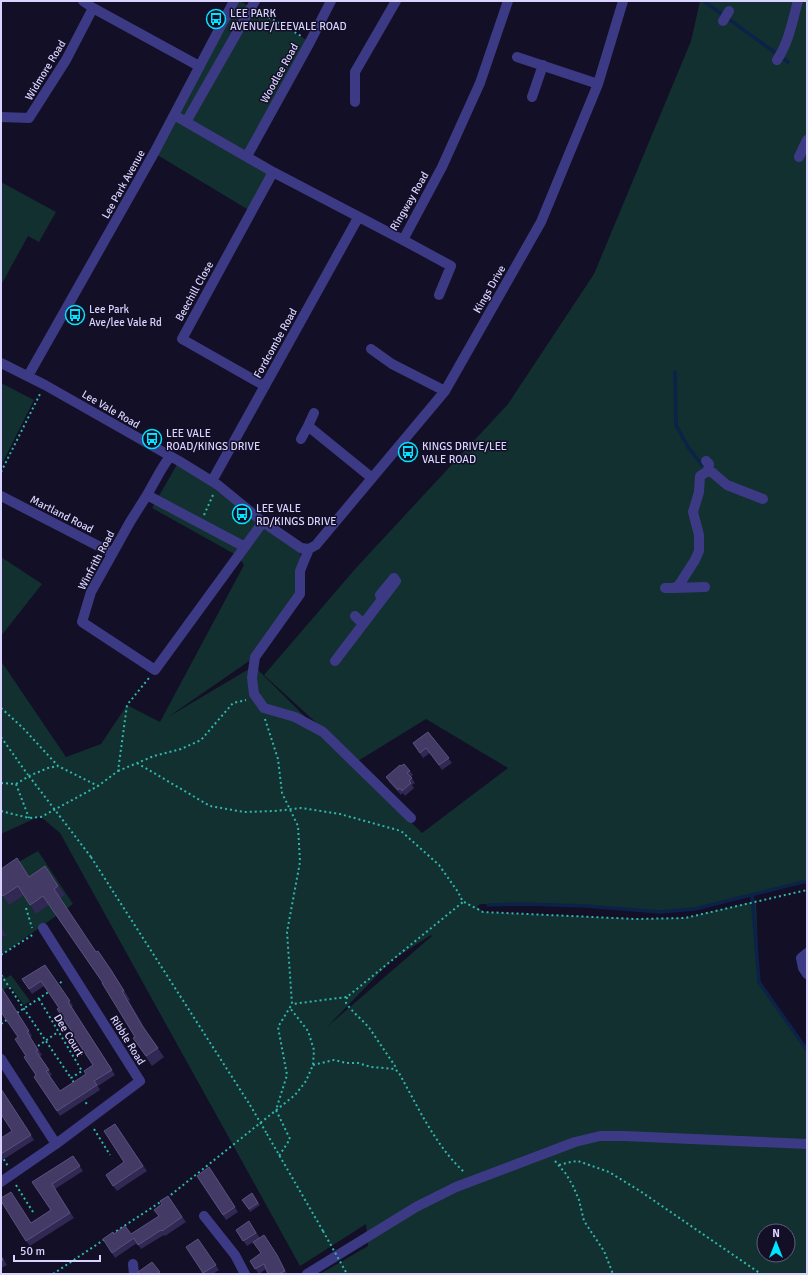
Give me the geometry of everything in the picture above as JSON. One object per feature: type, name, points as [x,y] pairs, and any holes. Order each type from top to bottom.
[{"type":"street","points":[[83,1],[93,8],[199,66]]},
{"type":"street","name":"Lee Park Avenue","points":[[28,376],[154,153],[234,1]]},
{"type":"street","name":"Woodlee Road","points":[[247,156],[331,1]]},
{"type":"street","points":[[355,102],[355,72],[396,1]]},
{"type":"street","name":"Ringway Road","points":[[174,115],[273,172],[358,218],[403,240],[442,167],[480,83],[508,1]]},
{"type":"street","name":"Kings Drive","points":[[309,549],[316,545],[445,391],[541,222],[598,84],[623,1]]},
{"type":"street","points":[[777,60],[783,51],[798,1]]},
{"type":"street","points":[[186,122],[253,4]]},
{"type":"street","name":"Widmore Road","points":[[1,117],[29,118],[66,60],[93,8]]},
{"type":"street","points":[[229,10],[244,18]]},
{"type":"street","points":[[723,21],[730,11]]},
{"type":"street","points":[[518,57],[598,84]]},
{"type":"street","points":[[532,97],[542,65]]},
{"type":"street","points":[[799,156],[807,140]]},
{"type":"street","name":"Beechill Close","points":[[265,386],[182,339],[273,172]]},
{"type":"street","name":"Fordcombe Road","points":[[215,483],[265,386],[358,218]]},
{"type":"street","points":[[403,240],[451,266],[439,295]]},
{"type":"street","points":[[371,348],[392,364],[445,391]]},
{"type":"street","name":"Lee Vale Road","points":[[1,363],[45,385],[215,483],[263,522],[301,548],[309,549]]},
{"type":"street","points":[[301,439],[314,413]]},
{"type":"street","points":[[308,426],[372,478]]},
{"type":"street","name":"Winfrith Road","points":[[156,670],[82,622],[91,592],[160,470],[170,456]]},
{"type":"street","points":[[705,587],[670,588],[682,580],[699,551],[699,535],[693,512],[699,492],[700,476],[707,466],[727,485],[762,498]]},
{"type":"street","points":[[147,495],[245,547]]},
{"type":"street","name":"Martland Road","points":[[1,496],[112,553]]},
{"type":"street","points":[[156,670],[263,522]]},
{"type":"street","points":[[309,549],[300,571],[300,594],[255,657],[252,678],[255,697],[264,708],[295,717],[323,732],[411,818]]},
{"type":"street","points":[[335,661],[339,648],[363,624],[382,592]]},
{"type":"street","points":[[355,616],[363,624]]},
{"type":"street","name":"Ribble Road","points":[[1,1182],[56,1144],[140,1081],[43,928]]},
{"type":"street","points":[[807,953],[801,958],[803,968],[807,974]]},
{"type":"street","points":[[1,1058],[56,1144]]},
{"type":"street","points":[[307,1274],[416,1207],[456,1187],[575,1142],[600,1136],[624,1136],[807,1144]]},
{"type":"street","points":[[204,1216],[235,1254],[245,1274]]},
{"type":"path","points":[[253,4],[310,42]]},
{"type":"path","points":[[1,472],[45,385]]},
{"type":"path","points":[[200,523],[215,483]]},
{"type":"path","points":[[118,772],[127,705],[156,670]]},
{"type":"path","points":[[1,811],[29,818],[41,817],[98,786],[118,772],[154,756],[181,749],[201,740],[233,703],[255,697]]},
{"type":"path","points":[[1,708],[23,728],[58,766],[98,786]]},
{"type":"path","points":[[263,715],[278,758],[282,793],[298,826],[300,862],[287,932],[292,1004],[278,1028],[287,1075],[276,1110],[290,1139],[279,1156]]},
{"type":"path","points":[[1,737],[91,857],[250,1105],[347,1274]]},
{"type":"path","points":[[137,763],[210,806],[244,812],[301,808],[340,814],[401,831],[439,865],[458,892],[463,902],[483,912],[636,919],[685,918],[807,890]]},
{"type":"path","points":[[1,783],[16,784],[29,776],[48,768],[58,766]]},
{"type":"path","points":[[16,784],[29,818]]},
{"type":"path","points":[[292,1004],[347,997],[463,902]]},
{"type":"path","points":[[26,908],[32,926],[33,935]]},
{"type":"path","points":[[1,955],[43,928]]},
{"type":"path","points":[[1,974],[79,1090]]},
{"type":"path","points":[[56,986],[73,974]]},
{"type":"path","points":[[1,1024],[50,990]]},
{"type":"path","points":[[347,997],[346,1003],[370,1029],[395,1066],[395,1069],[399,1073],[435,1138],[453,1161],[473,1180]]},
{"type":"path","name":"Dee Court","points":[[39,998],[82,1071],[71,1078]]},
{"type":"path","points":[[53,1274],[176,1192],[295,1095],[306,1081],[313,1065],[314,1050],[308,1032],[290,1008]]},
{"type":"path","points":[[38,1046],[58,1032]]},
{"type":"path","points":[[313,1065],[334,1060],[346,1063],[358,1063],[371,1067],[395,1069]]},
{"type":"path","points":[[83,1097],[91,1118],[110,1155]]},
{"type":"path","points":[[546,1153],[559,1165],[573,1186],[579,1200],[584,1221],[604,1252],[613,1274]]},
{"type":"path","points":[[559,1165],[578,1161],[609,1172],[640,1191],[760,1274]]},
{"type":"path","points":[[10,1175],[32,1212]]},
{"type":"green space","points":[[234,1],[240,1],[310,42],[247,156],[273,172],[252,212],[154,153]]},
{"type":"green space","points":[[700,1],[807,1],[807,882],[695,909],[660,912],[586,906],[481,904],[477,906],[483,912],[636,919],[685,918],[756,901],[759,982],[807,1050],[807,1274],[320,1274],[368,1246],[366,1224],[300,1266],[60,833],[41,817],[38,817],[1,834],[1,661],[66,757],[101,744],[127,705],[160,722],[244,565],[238,556],[152,508],[179,461],[301,548],[297,593],[255,657],[168,717],[254,666],[422,833],[508,768],[426,719],[358,761],[264,675],[356,568],[508,404],[594,274],[691,41]],"holes":[[[431,935],[432,936],[328,1026],[391,961]]]},
{"type":"green space","points":[[1,182],[56,212],[39,242],[28,236],[1,285]]},
{"type":"green space","points":[[1,383],[34,400],[1,466]]},
{"type":"green space","points":[[1,557],[42,584],[1,636]]},
{"type":"green space","points":[[38,851],[73,904],[1,955],[1,872]]},
{"type":"green space","points":[[1,973],[6,978],[11,975],[30,1001],[24,1005],[10,986],[1,991]]},
{"type":"building","points":[[428,732],[449,758],[439,765],[426,748],[420,753],[413,743]]},
{"type":"building","points":[[404,764],[410,771],[407,773],[412,778],[409,781],[411,783],[402,791],[400,788],[398,790],[386,777],[400,765],[401,766]]},
{"type":"building","points":[[17,858],[29,877],[45,866],[58,886],[54,889],[96,952],[98,951],[111,970],[143,1027],[158,1048],[146,1056],[133,1038],[135,1037],[103,983],[43,896],[30,905],[18,886],[3,896],[1,893],[1,869]]},
{"type":"building","points":[[45,965],[70,1001],[68,1002],[112,1070],[94,1081],[97,1085],[57,1111],[34,1077],[36,1075],[24,1057],[26,1056],[15,1039],[18,1037],[1,1012],[1,987],[29,1031],[27,1032],[38,1050],[36,1051],[49,1070],[46,1071],[60,1091],[86,1074],[84,1071],[93,1065],[73,1035],[57,1009],[59,1008],[41,981],[29,989],[22,979]]},
{"type":"building","points":[[1,1089],[31,1135],[1,1154],[1,1138],[12,1131],[1,1114]]},
{"type":"building","points":[[115,1124],[143,1166],[113,1186],[106,1175],[124,1162],[104,1131]]},
{"type":"building","points":[[73,1156],[80,1166],[52,1184],[70,1213],[26,1241],[1,1201],[1,1198],[11,1192],[31,1223],[51,1210],[32,1182]]},
{"type":"building","points":[[209,1167],[235,1207],[223,1215],[197,1176]]},
{"type":"building","points":[[252,1193],[258,1203],[249,1209],[242,1200]]},
{"type":"building","points":[[168,1196],[182,1217],[138,1245],[134,1238],[112,1253],[103,1239],[113,1232],[114,1234],[125,1226],[131,1234],[159,1216],[154,1210],[162,1204],[160,1201]]},
{"type":"building","points":[[249,1221],[256,1233],[243,1241],[236,1230]]},
{"type":"building","points":[[264,1235],[285,1271],[278,1274],[268,1274],[264,1264],[255,1269],[250,1261],[261,1253],[253,1242]]},
{"type":"building","points":[[198,1239],[216,1265],[203,1273],[186,1247]]},
{"type":"building","points":[[152,1262],[160,1272],[157,1274],[139,1274],[138,1272]]},
{"type":"waterway","points":[[705,2],[788,62]]},
{"type":"waterway","points":[[675,372],[676,425],[688,447],[702,465]]},
{"type":"waterway","points":[[488,905],[523,904],[586,906],[660,912],[695,909],[807,881]]},
{"type":"waterway","points":[[752,896],[759,982],[807,1050]]},
{"type":"place","name":"LEE PARK AVENUE/LEEVALE ROAD","points":[[216,19]]},
{"type":"place","name":"Lee Park Ave/lee Vale Rd","points":[[75,315]]},
{"type":"place","name":"LEE VALE ROAD/KINGS DRIVE","points":[[152,439]]},
{"type":"place","name":"KINGS DRIVE/LEE VALE ROAD","points":[[408,452]]},
{"type":"place","name":"LEE VALE RD/KINGS DRIVE","points":[[242,514]]}]
